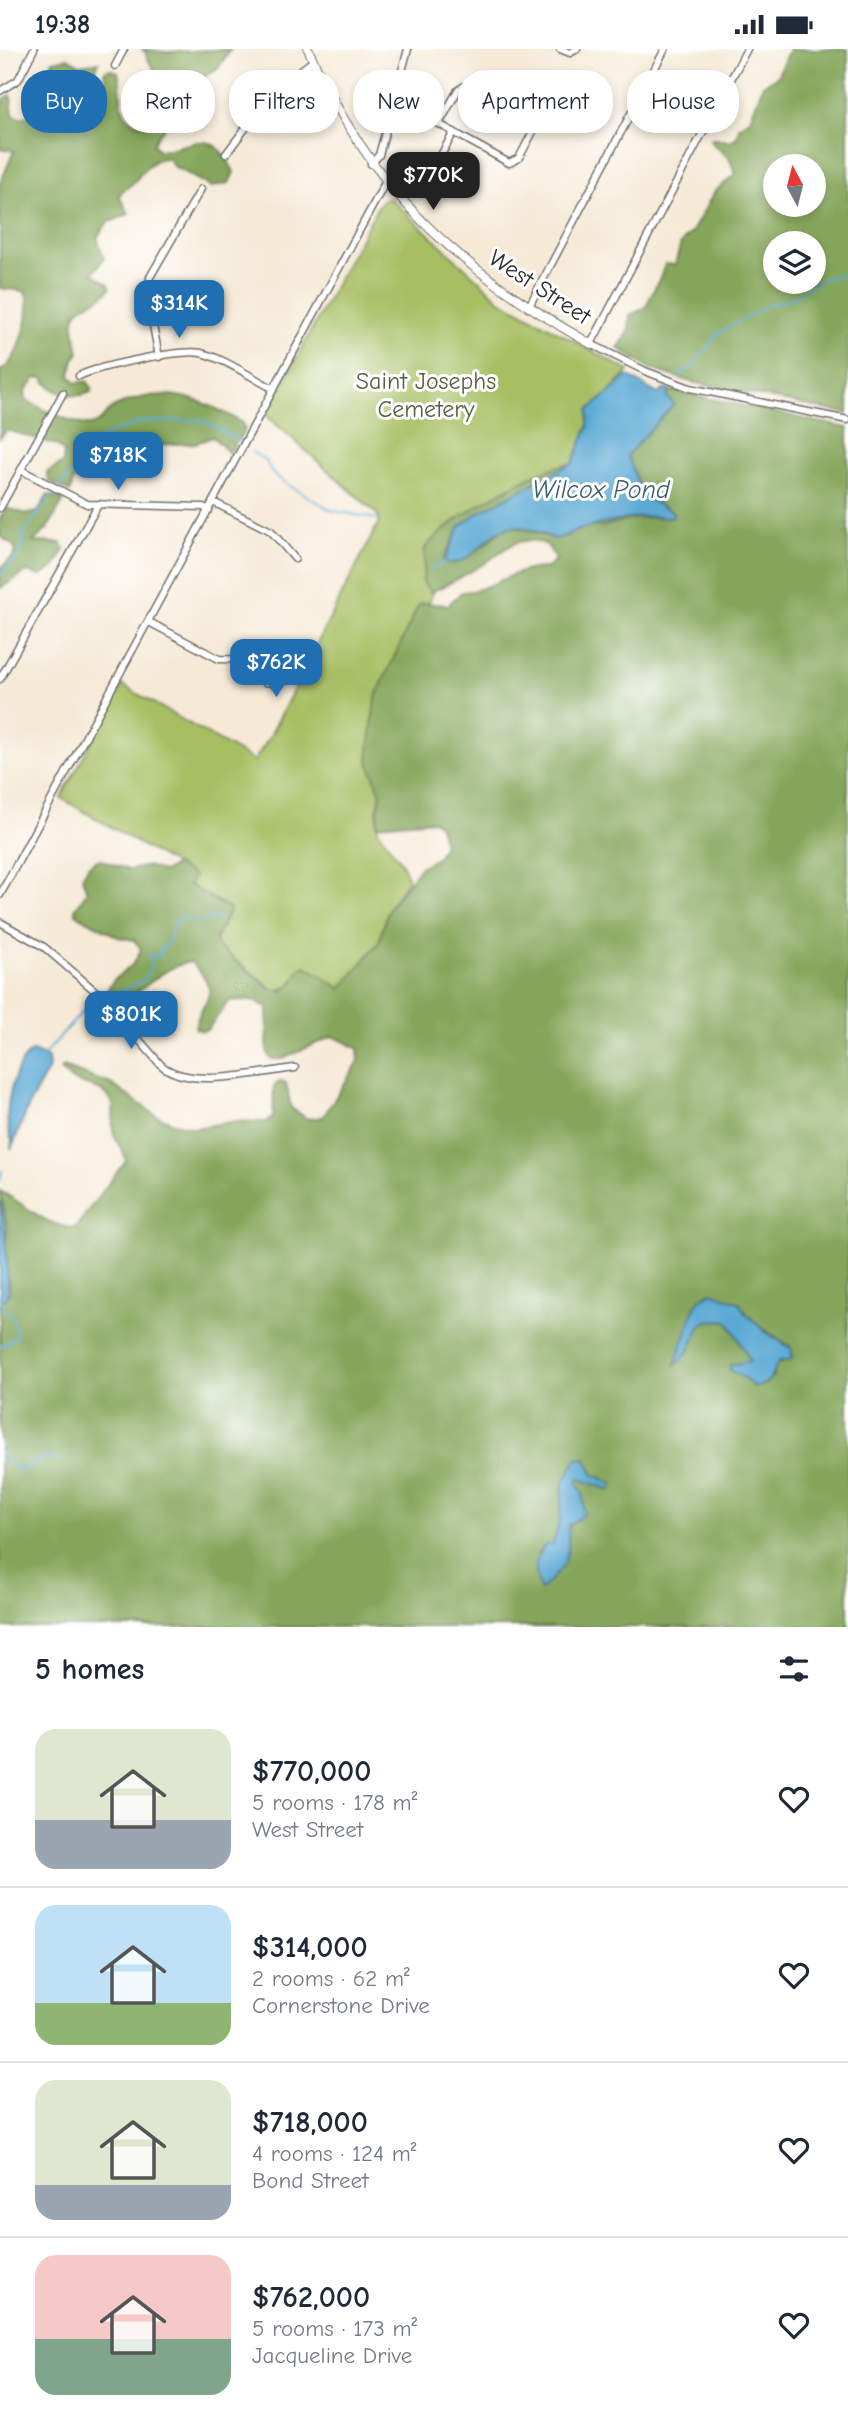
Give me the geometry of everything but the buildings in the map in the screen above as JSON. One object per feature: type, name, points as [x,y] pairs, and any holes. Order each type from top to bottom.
[{"type":"street","points":[[0,91],[18,80],[34,49]]},
{"type":"street","points":[[115,66],[124,49]]},
{"type":"street","name":"West Street","points":[[307,49],[331,101],[385,183],[474,268],[528,308],[634,366],[684,386],[848,420]]},
{"type":"street","points":[[403,70],[408,49]]},
{"type":"street","points":[[560,49],[570,53],[577,49]]},
{"type":"street","points":[[528,308],[665,49]]},
{"type":"street","points":[[591,344],[747,49]]},
{"type":"street","points":[[226,154],[275,89],[313,61]]},
{"type":"street","points":[[444,115],[458,90],[464,85],[471,86],[534,121],[534,132],[514,162],[504,161],[444,127]]},
{"type":"street","points":[[429,178],[454,132]]},
{"type":"street","points":[[372,164],[380,155],[386,133]]},
{"type":"street","points":[[0,895],[385,183]]},
{"type":"street","points":[[159,357],[148,283],[155,264],[201,189]]},
{"type":"street","points":[[79,376],[96,369],[159,357],[202,354],[274,389]]},
{"type":"street","points":[[0,507],[63,393]]},
{"type":"street","points":[[21,470],[70,497],[98,505],[203,507],[209,510]]},
{"type":"street","points":[[213,502],[267,529],[295,559]]},
{"type":"street","points":[[0,679],[98,505]]},
{"type":"street","points":[[149,622],[226,661],[268,658],[281,661],[286,669],[281,683],[266,684],[252,660]]},
{"type":"street","points":[[0,922],[44,947],[101,996],[169,1071],[195,1078],[295,1068]]},
{"type":"green space","points":[[141,49],[167,52],[231,49],[215,70],[155,70],[145,51]]},
{"type":"green space","points":[[789,49],[848,49],[848,414],[691,382],[649,368],[618,348],[629,332],[630,315],[646,308],[665,264],[675,265],[681,243],[692,232],[715,191],[736,174],[729,158],[712,143],[711,138],[728,141],[736,138],[739,127],[750,119],[763,85],[777,77]]},
{"type":"green space","points":[[68,58],[80,65],[99,62],[95,70],[54,70],[52,61]]},
{"type":"green space","points":[[107,70],[118,72],[121,133],[160,133],[153,144],[159,151],[194,143],[210,143],[218,148],[234,172],[229,183],[211,187],[173,166],[168,158],[160,159],[149,165],[123,190],[119,196],[129,214],[107,223],[97,238],[104,258],[93,273],[109,284],[110,288],[101,297],[83,306],[75,314],[74,320],[79,353],[74,359],[70,376],[76,383],[87,381],[92,388],[91,392],[64,394],[52,388],[43,378],[36,378],[25,391],[26,400],[67,419],[90,425],[98,422],[115,407],[132,400],[165,395],[180,397],[195,400],[225,413],[241,422],[245,430],[229,453],[213,437],[196,443],[155,445],[148,466],[143,470],[137,465],[135,454],[112,449],[81,468],[75,476],[70,492],[49,481],[47,472],[63,463],[64,452],[57,445],[7,430],[0,438],[0,371],[7,366],[19,347],[28,309],[24,291],[0,288],[0,184],[14,151],[0,148],[0,111],[4,99],[11,95],[13,114],[21,118],[21,133],[107,133]]},
{"type":"green space","name":"Saint Josephs Cemetery","points":[[391,199],[500,300],[629,371],[604,399],[589,410],[588,427],[573,463],[481,511],[438,579],[421,625],[377,810],[378,830],[403,865],[408,880],[389,908],[379,942],[341,989],[306,966],[290,985],[276,992],[216,945],[215,940],[230,909],[189,885],[194,876],[61,798],[122,685],[254,761],[270,736],[378,524],[379,516],[266,415],[378,206],[383,200]]},
{"type":"green space","points":[[669,390],[848,428],[848,1627],[0,1627],[0,1300],[6,1299],[10,1291],[5,1259],[7,1226],[0,1191],[55,1224],[75,1228],[126,1160],[113,1131],[113,1107],[110,1099],[101,1091],[71,1079],[60,1069],[63,1067],[111,1084],[157,1116],[194,1128],[237,1121],[267,1122],[273,1117],[274,1086],[281,1081],[286,1083],[291,1108],[308,1119],[323,1117],[359,1061],[358,1048],[333,1036],[282,1059],[271,1059],[267,1051],[268,1007],[251,1000],[229,1001],[208,1029],[203,1031],[195,1028],[209,991],[202,974],[191,962],[161,974],[135,994],[116,1004],[107,991],[138,957],[141,949],[134,940],[118,937],[76,914],[75,909],[87,892],[82,877],[89,865],[99,859],[129,870],[148,866],[163,872],[175,865],[194,876],[189,885],[230,909],[215,939],[216,945],[269,988],[283,991],[294,981],[301,968],[306,966],[341,989],[379,942],[389,908],[420,867],[437,858],[444,844],[439,825],[433,820],[377,825],[381,794],[368,760],[377,694],[418,606],[421,603],[448,605],[462,592],[484,588],[524,571],[547,568],[556,559],[547,545],[530,540],[522,541],[430,592],[423,582],[425,548],[454,522],[494,496],[536,474],[573,463],[476,514],[460,527],[443,560],[474,553],[503,529],[511,526],[553,538],[567,536],[581,528],[604,526],[636,518],[670,517],[673,512],[651,501],[638,484],[627,455],[674,404],[667,397]],"holes":[[[708,1293],[739,1302],[755,1322],[790,1346],[793,1357],[776,1364],[773,1377],[754,1378],[739,1374],[730,1365],[751,1362],[728,1321],[709,1319],[697,1328],[690,1348],[678,1361],[695,1306]],[[585,1458],[594,1475],[612,1484],[610,1490],[579,1478],[577,1483],[583,1494],[568,1530],[536,1573],[538,1553],[553,1545],[560,1520],[563,1484]]]},
{"type":"green space","points":[[48,495],[64,500],[47,529],[33,542],[61,543],[65,549],[54,567],[41,576],[27,572],[0,588],[0,569],[15,555],[15,547],[0,536],[0,518],[6,508],[27,514],[38,512]]},
{"type":"water","name":"Wilcox Pond","points":[[628,376],[658,394],[665,389],[669,390],[667,397],[674,404],[627,455],[638,484],[651,501],[673,512],[673,516],[609,522],[557,539],[527,528],[509,527],[493,535],[463,560],[444,562],[460,527],[476,514],[573,463],[588,427],[589,410]]},
{"type":"water","points":[[33,1051],[48,1058],[49,1068],[30,1103],[11,1149],[12,1140],[7,1120],[10,1092],[20,1066]]},
{"type":"water","points":[[0,1202],[5,1235],[7,1293],[6,1299],[0,1300]]},
{"type":"water","points":[[712,1292],[739,1302],[744,1312],[766,1332],[792,1349],[791,1360],[779,1361],[770,1379],[763,1385],[753,1386],[730,1370],[730,1365],[751,1361],[728,1321],[704,1322],[688,1352],[675,1365],[695,1306],[701,1298]]},
{"type":"water","points":[[585,1458],[594,1475],[613,1484],[610,1490],[579,1479],[577,1483],[583,1494],[584,1514],[568,1526],[567,1555],[561,1569],[540,1590],[536,1571],[538,1555],[546,1544],[553,1545],[560,1520],[563,1484],[577,1459]]},
{"type":"waterway","points":[[679,376],[693,366],[718,334],[770,304],[791,299],[825,278],[848,274]]},
{"type":"waterway","points":[[60,486],[82,463],[99,439],[139,422],[202,420],[240,441]]},
{"type":"waterway","points":[[252,452],[266,461],[271,472],[285,483],[331,510],[377,519]]},
{"type":"waterway","points":[[0,575],[20,555],[25,531],[53,494]]},
{"type":"waterway","points":[[431,570],[445,561]]},
{"type":"waterway","points":[[112,995],[144,980],[151,966],[149,955],[160,957],[160,950],[169,942],[175,922],[182,919],[196,922],[221,918]]},
{"type":"waterway","points":[[45,1054],[91,1002]]},
{"type":"waterway","points":[[0,1181],[2,1171]]},
{"type":"waterway","points":[[0,1346],[17,1337],[12,1315],[4,1310],[1,1300]]},
{"type":"waterway","points":[[0,1452],[5,1462],[21,1470],[48,1457],[61,1461]]}]
